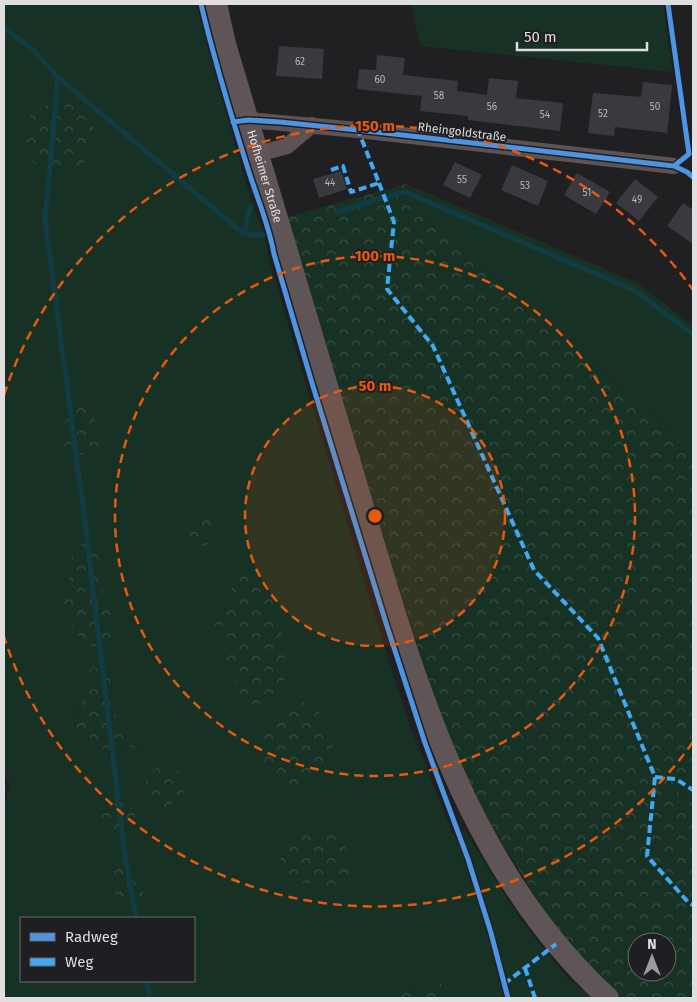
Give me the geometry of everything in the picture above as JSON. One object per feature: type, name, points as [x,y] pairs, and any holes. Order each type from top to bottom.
[{"type":"main road","name":"Hofheimer Straße","points":[[216,4],[225,44],[396,619],[430,718],[457,783],[489,846],[527,906],[556,944],[588,980],[608,998]]},
{"type":"street","name":"Rheingoldstraße","points":[[248,120],[312,125],[674,166]]},
{"type":"street","points":[[258,154],[287,146],[312,125]]},
{"type":"green space","points":[[4,4],[196,4],[253,208],[264,232],[269,260],[374,615],[410,726],[453,835],[465,831],[520,919],[569,980],[592,998],[445,998],[440,981],[382,998],[4,998],[4,804],[10,784],[4,775]],"holes":[[[72,556],[103,581],[103,600],[110,623],[110,641],[69,581]],[[93,667],[109,673],[116,717],[129,728],[140,750],[120,744],[112,757],[92,739],[74,728],[75,709],[86,697],[86,675]],[[308,834],[326,893],[309,883],[293,884],[281,854],[293,836]]]},
{"type":"green space","points":[[411,4],[663,4],[673,72],[420,46]]},
{"type":"green space","points":[[58,100],[90,116],[95,132],[83,165],[67,170],[54,171],[42,168],[27,158],[24,133],[32,111]]},
{"type":"green space","points":[[406,184],[636,282],[693,326],[693,449],[416,211]]},
{"type":"green space","points":[[406,184],[416,211],[693,449],[693,761],[675,790],[693,802],[693,998],[622,998],[575,951],[547,915],[484,814],[459,765],[433,694],[287,217]]},
{"type":"green space","points":[[85,402],[98,426],[100,448],[82,455],[63,449],[62,429],[71,410]]},
{"type":"green space","points":[[199,515],[211,518],[215,533],[206,546],[196,547],[189,538],[188,524]]},
{"type":"green space","points":[[83,542],[97,554],[103,581],[103,600],[114,615],[110,623],[110,641],[93,647],[78,636],[63,607],[72,556]]},
{"type":"green space","points":[[243,571],[269,590],[282,634],[286,677],[269,702],[245,706],[229,668],[213,618]]},
{"type":"green space","points":[[93,667],[109,673],[116,717],[129,728],[141,750],[120,744],[113,757],[92,739],[74,728],[75,709],[86,697],[85,675]]},
{"type":"green space","points":[[301,700],[321,714],[333,747],[327,770],[304,784],[280,785],[260,768],[260,737],[281,715]]},
{"type":"green space","points":[[693,761],[693,802],[675,790]]},
{"type":"green space","points":[[164,763],[186,774],[183,796],[166,809],[148,792],[146,780],[154,770]]},
{"type":"green space","points":[[120,796],[132,802],[135,818],[128,836],[116,837],[102,827],[99,809],[109,798]]},
{"type":"green space","points":[[321,830],[336,832],[346,848],[352,869],[342,886],[326,893],[309,883],[293,884],[278,876],[281,854],[293,836]]},
{"type":"green space","points":[[123,863],[131,863],[144,881],[144,890],[139,902],[128,904],[115,894],[111,876]]},
{"type":"green space","points":[[440,981],[445,998],[382,998]]},
{"type":"building","points":[[279,46],[324,49],[322,79],[276,76]]},
{"type":"building","points":[[377,55],[405,58],[403,75],[458,81],[457,91],[487,95],[489,78],[518,81],[516,98],[563,103],[560,131],[468,120],[468,116],[420,111],[422,96],[357,89],[359,69],[376,70]]},
{"type":"building","points":[[643,82],[672,85],[667,133],[615,127],[614,136],[588,133],[593,93],[641,97]]},
{"type":"building","points":[[455,162],[482,175],[470,198],[443,185]]},
{"type":"building","points":[[512,165],[548,181],[538,206],[501,190]]},
{"type":"building","points":[[341,171],[347,189],[319,198],[313,179]]},
{"type":"building","points":[[577,173],[610,192],[596,214],[564,195]]},
{"type":"building","points":[[635,179],[658,197],[639,221],[616,203]]},
{"type":"building","points":[[683,203],[693,210],[693,244],[667,226]]},
{"type":"waterway","points":[[4,28],[32,49],[58,77],[45,220],[85,522],[124,849],[136,917]]},
{"type":"waterway","points":[[58,77],[244,234],[263,235]]},
{"type":"waterway","points":[[386,197],[405,192],[634,290],[693,334]]},
{"type":"waterway","points":[[337,212],[382,198]]},
{"type":"waterway","points":[[244,234],[251,207]]},
{"type":"waterway","points":[[147,982],[150,998]]},
{"type":"marked path","points":[[331,170],[343,166],[351,192],[379,183],[358,130]]},
{"type":"marked path","points":[[379,183],[394,222],[387,289],[433,346],[534,570],[598,638],[655,777],[647,856],[688,902],[693,905]]},
{"type":"marked path","points":[[655,777],[676,779],[693,790]]},
{"type":"marked path","points":[[504,984],[556,944]]},
{"type":"marked path","points":[[525,968],[535,998]]},
{"type":"cycle path","points":[[201,4],[229,108],[266,222],[312,383],[386,623],[425,743],[468,859],[491,933],[508,998]]},
{"type":"cycle path","points":[[668,4],[689,154],[674,166]]},
{"type":"cycle path","points":[[233,122],[248,120],[280,122],[674,166],[693,177]]}]
